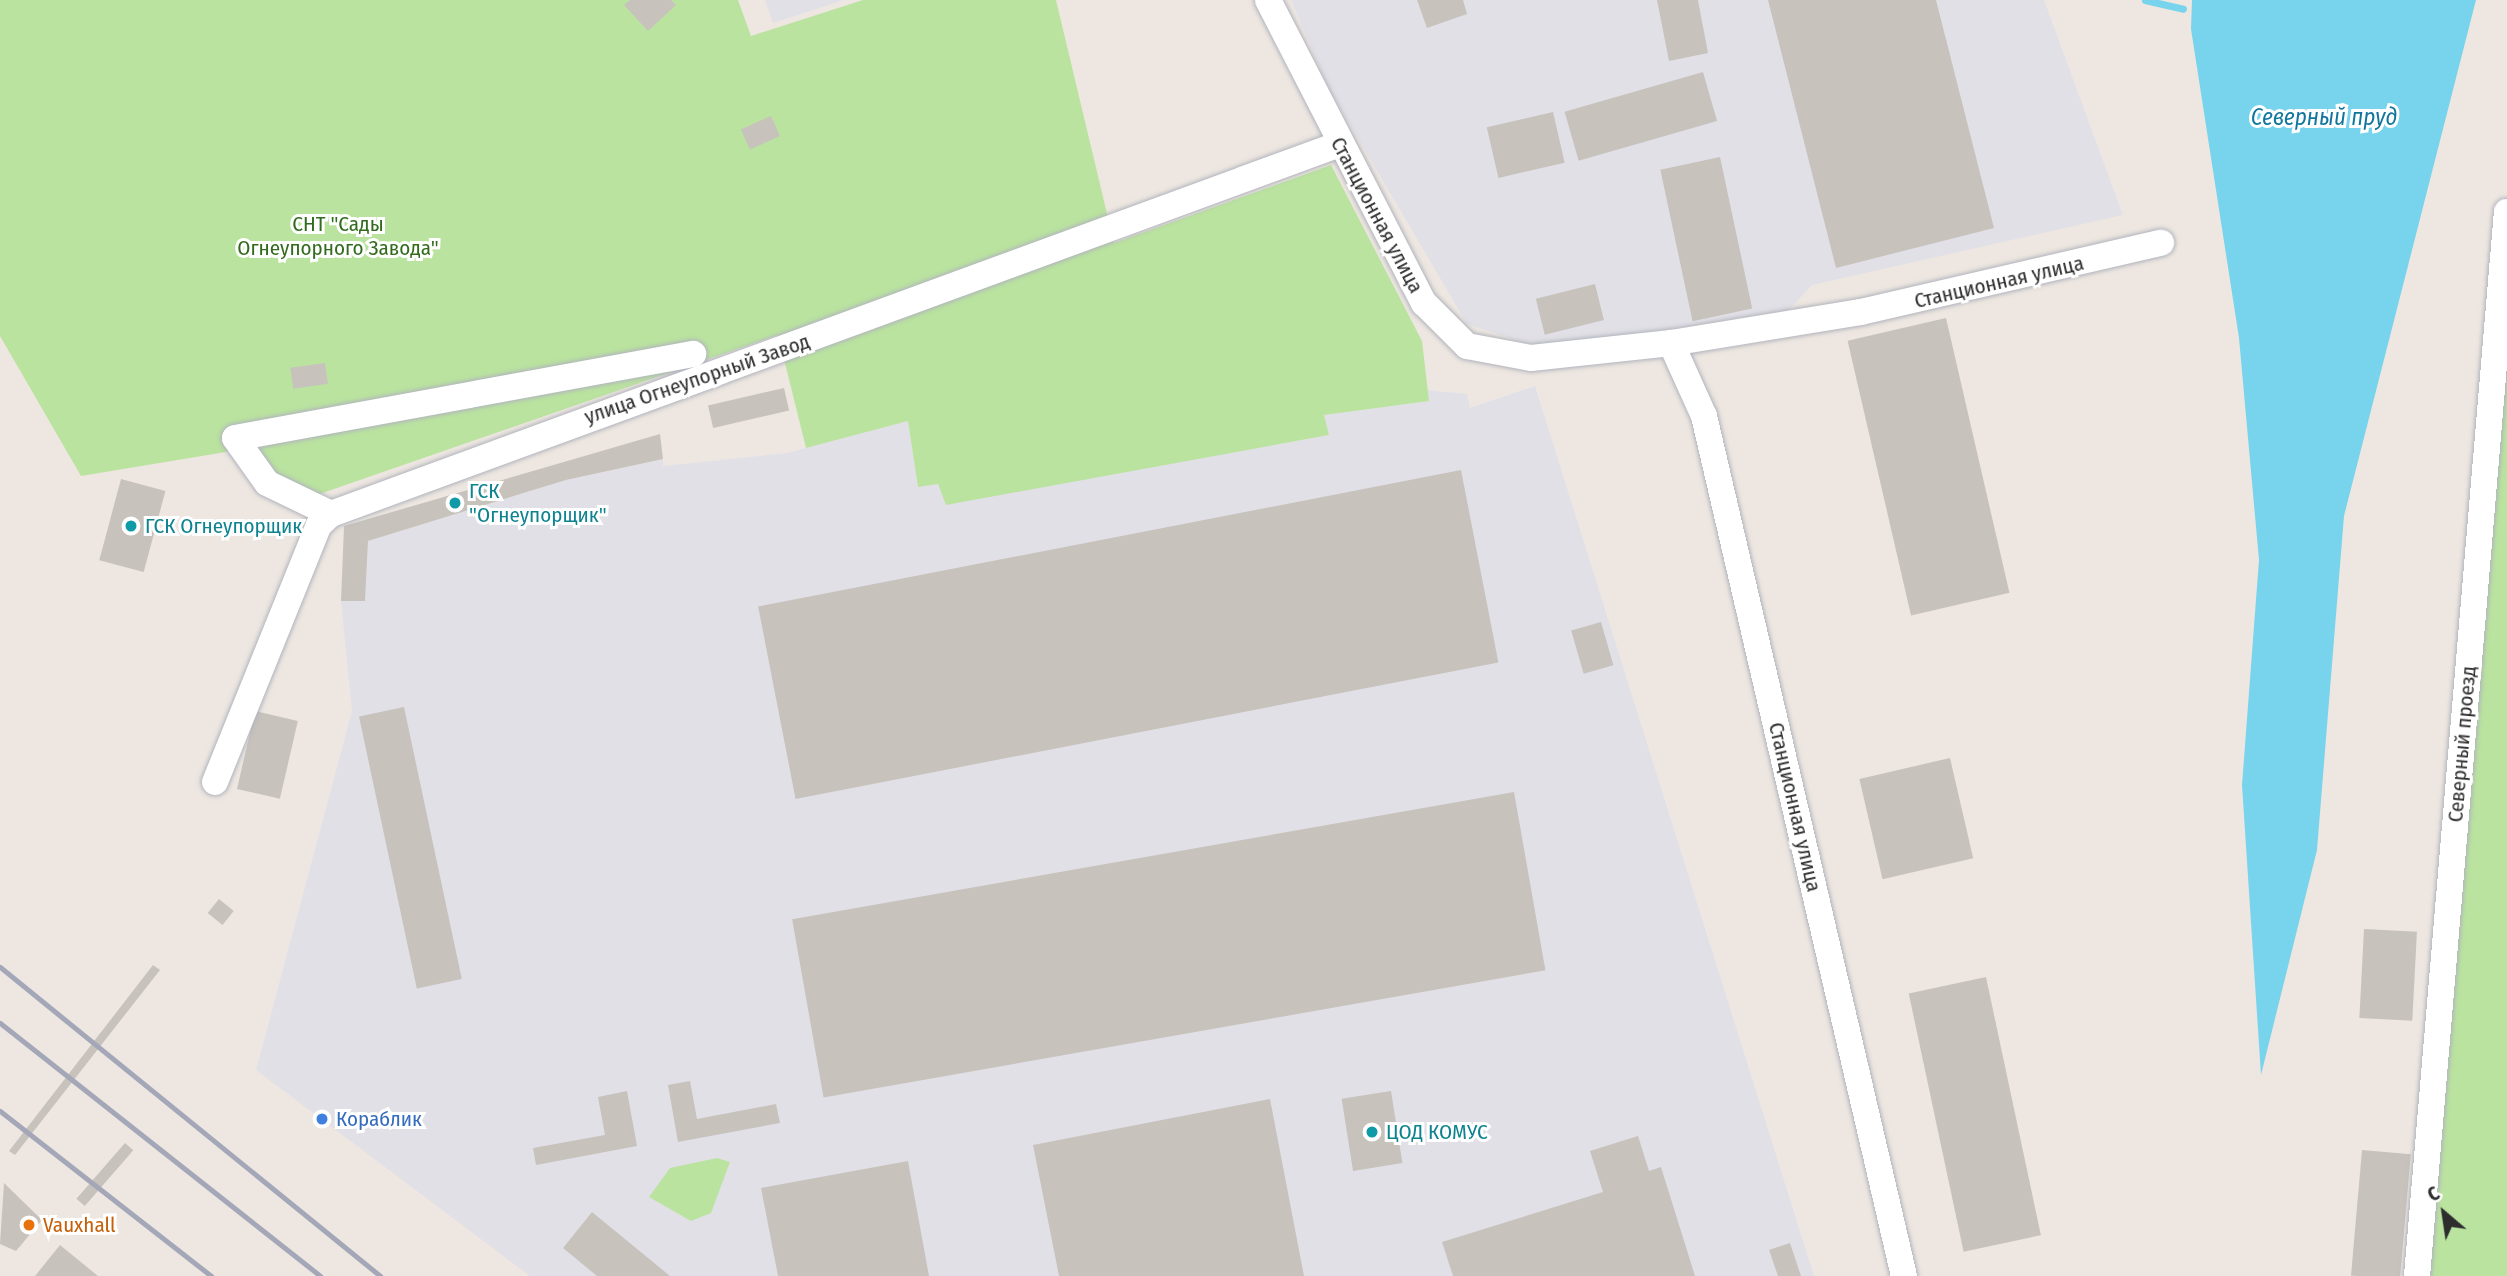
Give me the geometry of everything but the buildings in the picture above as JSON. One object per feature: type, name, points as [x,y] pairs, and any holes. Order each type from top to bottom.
[{"type":"street","name":"Станционная улица","points":[[1268,0],[1424,303],[1466,346],[1531,358],[1671,343],[1861,312],[2161,243]]},
{"type":"street","name":"улица Огнеупорный Завод","points":[[331,514],[1340,144]]},
{"type":"street","name":"Северный проезд","points":[[2417,1276],[2507,212]]},
{"type":"street","name":"Станционная улица","points":[[1671,343],[1704,416],[1904,1276]]},
{"type":"street","points":[[215,782],[319,525],[331,514],[267,484],[235,438],[693,354]]},
{"type":"shaded area","points":[[765,0],[844,0],[773,23]]},
{"type":"shaded area","points":[[1291,0],[2044,0],[2123,215],[1812,285],[1789,310],[1544,349],[1467,324],[1328,87]]},
{"type":"shaded area","points":[[1535,386],[1814,1276],[530,1276],[256,1070],[352,711],[341,601],[365,600],[368,541],[566,480],[663,459],[663,466],[787,453],[908,421],[918,487],[938,484],[946,504],[1329,435],[1324,415],[1428,401],[1425,390],[1467,394],[1470,408]]},
{"type":"green space","name":"СНТ \"Сады Огнеупорного Завода\"","points":[[0,0],[738,0],[751,36],[863,0],[1056,0],[1114,243],[1331,165],[1422,341],[1429,401],[1324,415],[1329,435],[946,505],[938,484],[918,487],[908,421],[806,448],[778,335],[308,498],[238,450],[81,476],[0,336]]},
{"type":"green space","points":[[2507,337],[2507,1276],[2428,1276]]},
{"type":"green space","points":[[717,1158],[730,1162],[711,1213],[691,1221],[649,1197],[670,1168]]},
{"type":"water","name":"Северный пруд","points":[[2192,0],[2476,0],[2344,516],[2317,850],[2261,1075],[2242,785],[2259,560],[2239,338],[2191,29]]},
{"type":"waterway","points":[[2145,0],[2183,9]]},
{"type":"railway","points":[[0,967],[380,1276]]},
{"type":"railway","points":[[0,1023],[320,1276]]},
{"type":"railway","points":[[0,1111],[211,1276]]},
{"type":"place","name":"ГСК \"Огнеупорщик\"","points":[[455,503]]},
{"type":"place","name":"ГСК Огнеупорщик","points":[[131,526]]},
{"type":"place","name":"Кораблик","points":[[322,1119]]},
{"type":"place","name":"ЦОД КОМУС","points":[[1372,1132]]},
{"type":"place","name":"Vauxhall","points":[[29,1225]]}]
